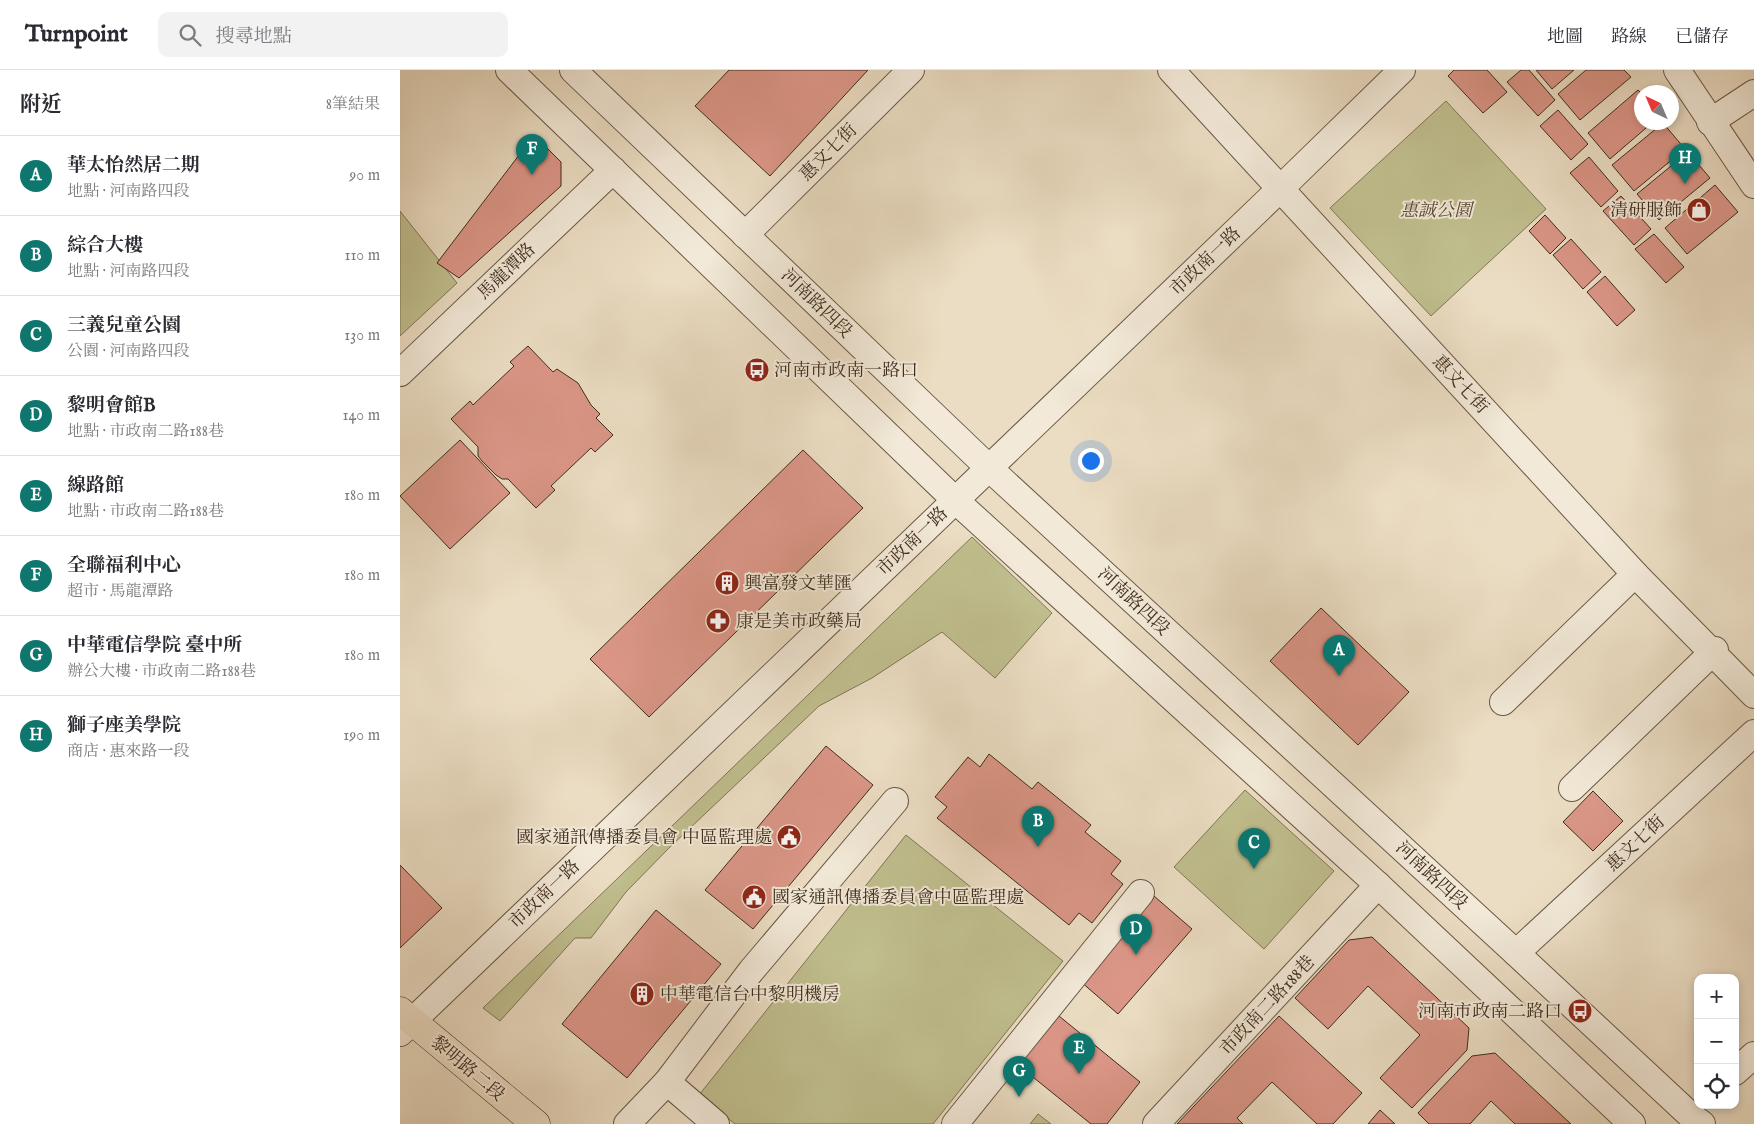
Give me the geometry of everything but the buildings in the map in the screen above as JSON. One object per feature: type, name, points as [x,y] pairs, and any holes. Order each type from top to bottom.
[{"type":"main road","name":"黎明路二段","points":[[404,1022],[536,1124]]},
{"type":"street","points":[[509,70],[955,500],[1378,886],[1632,1124]]},
{"type":"street","name":"河南路四段","points":[[573,70],[989,468],[1693,1117]]},
{"type":"street","name":"惠文七街","points":[[745,234],[912,70]]},
{"type":"street","name":"惠文七街","points":[[1171,70],[1635,574],[1714,651],[1754,695]]},
{"type":"street","name":"市政南一路","points":[[404,1022],[989,468],[1402,70]]},
{"type":"street","points":[[1677,70],[1710,122],[1754,185]]},
{"type":"street","points":[[1710,122],[1754,93]]},
{"type":"street","name":"馬龍潭路","points":[[400,372],[612,170]]},
{"type":"street","points":[[1503,702],[1635,574]]},
{"type":"street","points":[[1572,788],[1714,651]]},
{"type":"street","name":"惠文七街","points":[[1516,953],[1754,734]]},
{"type":"street","points":[[627,1124],[666,1082],[751,971],[895,801]]},
{"type":"street","name":"市政南二路188巷","points":[[1156,1124],[1378,886]]},
{"type":"street","points":[[956,1124],[1141,893]]},
{"type":"street","points":[[1739,1068],[1754,1055]]},
{"type":"street","points":[[666,1082],[716,1124]]},
{"type":"green space","name":"惠誠公園","points":[[1446,101],[1546,209],[1431,316],[1330,208]]},
{"type":"green space","points":[[400,211],[457,283],[400,336]]},
{"type":"green space","points":[[972,537],[1052,613],[995,678],[942,632],[872,678],[819,706],[670,847],[626,892],[591,938],[575,938],[500,1021],[483,1008]]},
{"type":"green space","points":[[1245,790],[1334,871],[1264,949],[1174,867]]},
{"type":"green space","points":[[906,835],[1063,961],[933,1124],[735,1124],[699,1095]]},
{"type":"green space","points":[[1038,1114],[1051,1124],[1030,1124]]},
{"type":"place","name":"全聯福利中心","points":[[532,175]]},
{"type":"place","name":"獅子座美學院","points":[[1685,184]]},
{"type":"place","name":"清研服飾","points":[[1699,210]]},
{"type":"place","name":"河南市政南一路口","points":[[757,370]]},
{"type":"place","name":"興富發文華匯","points":[[727,583]]},
{"type":"place","name":"康是美市政藥局","points":[[718,621]]},
{"type":"place","name":"華太怡然居二期","points":[[1339,676]]},
{"type":"place","name":"國家通訊傳播委員會 中區監理處","points":[[789,837]]},
{"type":"place","name":"綜合大樓","points":[[1038,847]]},
{"type":"place","name":"三義兒童公園","points":[[1254,869]]},
{"type":"place","name":"國家通訊傳播委員會中區監理處","points":[[754,897]]},
{"type":"place","name":"黎明會館B","points":[[1136,955]]},
{"type":"place","name":"中華電信台中黎明機房","points":[[642,994]]},
{"type":"place","name":"河南市政南二路口","points":[[1580,1011]]},
{"type":"place","name":"線路館","points":[[1079,1074]]},
{"type":"place","name":"中華電信學院 臺中所","points":[[1019,1097]]}]
